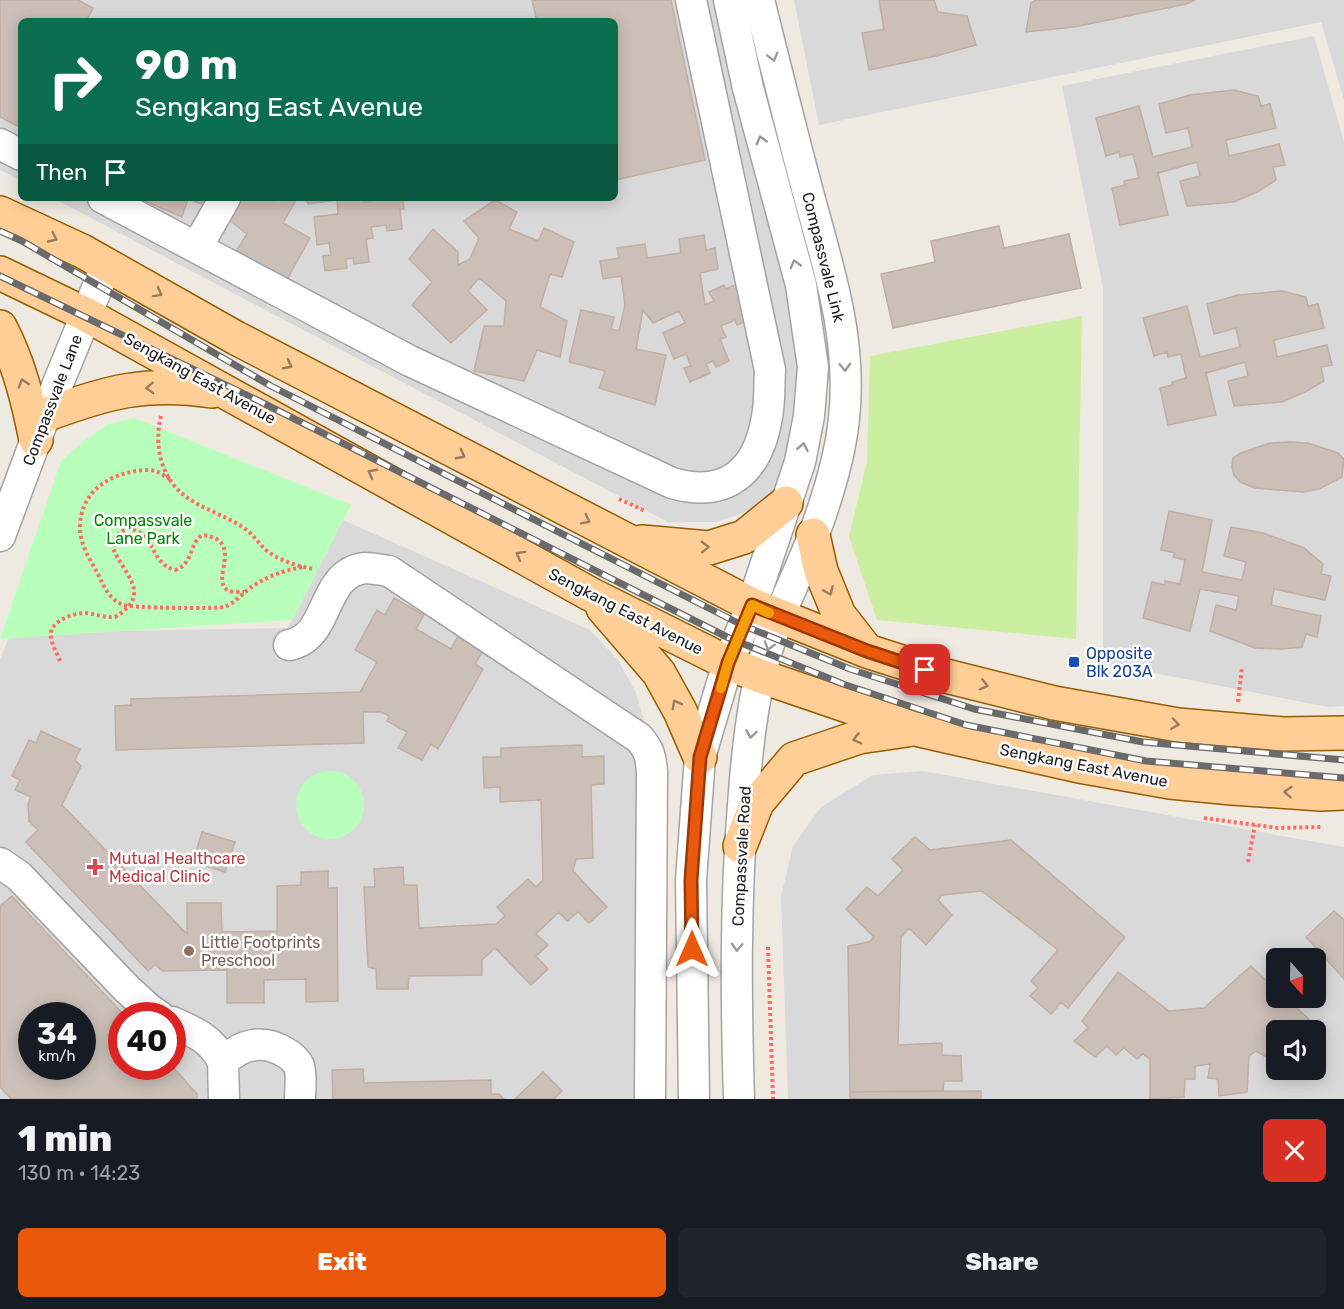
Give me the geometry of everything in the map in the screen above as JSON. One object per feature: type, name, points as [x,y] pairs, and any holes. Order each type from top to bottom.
[{"type":"main road","points":[[0,213],[107,264],[236,338],[765,611],[867,651],[942,675],[1054,703],[1178,725],[1283,734],[1344,733]]},
{"type":"main road","name":"Sengkang East Avenue","points":[[0,273],[85,314],[590,594],[728,663],[760,676],[915,729],[1079,766],[1170,782],[1321,794],[1344,793]]},
{"type":"main road","points":[[0,327],[11,347],[40,428],[90,398],[136,388],[182,387],[229,394]]},
{"type":"main road","points":[[626,540],[709,548],[744,537],[786,503]]},
{"type":"main road","points":[[813,535],[821,571],[839,615],[867,651]]},
{"type":"main road","points":[[590,594],[659,673],[680,711],[700,757]]},
{"type":"main road","points":[[740,846],[757,803],[794,759],[859,737],[915,729]]},
{"type":"street","points":[[109,201],[410,361],[672,483],[689,488],[718,486],[740,476],[754,459],[767,418],[770,370],[691,0]]},
{"type":"street","name":"Compassvale Link","points":[[729,0],[748,88],[801,285],[813,367],[809,416],[800,462],[786,503],[765,611]]},
{"type":"street","name":"Compassvale Link","points":[[759,0],[841,314],[846,370],[844,420],[830,485],[813,535],[765,611]]},
{"type":"street","points":[[0,144],[18,153]]},
{"type":"street","points":[[197,247],[223,201]]},
{"type":"street","name":"Compassvale Lane","points":[[0,536],[40,428],[107,264]]},
{"type":"street","points":[[289,645],[299,644],[313,631],[338,581],[350,573],[365,568],[388,571],[639,738],[650,752],[652,772],[650,1099]]},
{"type":"street","points":[[694,1099],[691,880],[700,757],[728,663],[765,611]]},
{"type":"street","name":"Compassvale Road","points":[[738,1099],[735,986],[740,846],[747,759],[760,676],[765,611]]},
{"type":"street","points":[[0,863],[19,876],[141,1002]]},
{"type":"street","points":[[186,1028],[210,1041],[218,1051],[223,1062],[224,1099]]},
{"type":"street","points":[[223,1062],[233,1052],[247,1046],[262,1044],[277,1047],[290,1055],[299,1066],[300,1099]]},
{"type":"path","points":[[163,410],[158,432],[158,445],[163,466],[170,479],[184,495],[248,531],[268,552],[292,564]]},
{"type":"path","points":[[170,479],[157,471],[143,470],[114,476],[101,484],[90,496],[83,511],[80,528],[84,546],[110,596],[116,601],[128,606],[225,607],[244,592],[276,573],[304,567]]},
{"type":"path","points":[[60,661],[51,636],[52,628],[59,622],[67,617],[80,614],[115,616],[128,606],[135,590],[113,548],[119,533],[128,528],[144,534],[159,562],[175,570],[186,564],[197,539],[202,535],[215,539],[223,546],[227,556],[222,578],[224,586],[229,591],[244,592]]},
{"type":"path","points":[[1239,702],[1242,667]]},
{"type":"path","points":[[1195,817],[1278,828],[1322,826]]},
{"type":"path","points":[[1248,862],[1255,825]]},
{"type":"path","points":[[768,946],[773,1099]]},
{"type":"shaded area","points":[[0,0],[715,0],[808,372],[793,460],[762,507],[716,522],[668,522],[59,201],[618,201],[618,18],[18,18],[18,179],[0,170]]},
{"type":"shaded area","points":[[794,0],[1344,0],[1344,100],[1321,22],[819,125]]},
{"type":"shaded area","points":[[1314,36],[1344,142],[1344,706],[1328,707],[1103,663],[1103,288],[1062,86]]},
{"type":"shaded area","points":[[343,520],[590,630],[618,660],[636,693],[650,742],[659,1099],[0,1099],[0,659],[11,633],[288,628]]},
{"type":"shaded area","points":[[923,771],[1344,847],[1344,1099],[788,1099],[781,896],[793,846],[821,807],[873,775]]},
{"type":"green space","points":[[1082,316],[1076,639],[877,620],[849,536],[867,462],[870,356]]},
{"type":"green space","name":"Compassvale Lane Park","points":[[134,418],[351,505],[292,620],[0,639],[61,461],[85,440],[109,424]]},
{"type":"green space","points":[[330,771],[343,773],[354,781],[362,792],[364,805],[362,818],[354,829],[343,837],[330,839],[317,837],[306,829],[298,818],[296,805],[298,792],[306,781],[317,773]]},
{"type":"building","points":[[0,0],[78,0],[93,8],[88,18],[18,18],[18,126],[0,117]]},
{"type":"building","points":[[532,0],[671,0],[705,160],[618,179],[618,18],[536,18]]},
{"type":"building","points":[[879,0],[934,0],[938,12],[967,16],[976,45],[869,70],[862,33],[884,29]]},
{"type":"building","points":[[1036,0],[1195,0],[1186,4],[1074,27],[1026,32],[1031,3]]},
{"type":"building","points":[[1234,90],[1258,96],[1261,106],[1270,104],[1276,128],[1226,140],[1229,156],[1279,144],[1285,165],[1273,167],[1276,180],[1259,191],[1234,202],[1187,206],[1180,181],[1200,176],[1197,162],[1158,173],[1168,215],[1120,225],[1112,188],[1125,185],[1124,181],[1139,178],[1133,154],[1120,157],[1119,152],[1106,156],[1096,118],[1139,106],[1153,157],[1192,147],[1188,128],[1166,133],[1159,104],[1190,95]]},
{"type":"building","points":[[145,201],[187,201],[182,217]]},
{"type":"building","points":[[194,201],[220,201],[216,209]]},
{"type":"building","points":[[225,201],[295,201],[283,223],[310,238],[285,283],[237,250],[247,234],[219,212]]},
{"type":"building","points":[[307,201],[330,201],[308,204]]},
{"type":"building","points":[[337,201],[403,201],[404,209],[400,209],[402,229],[387,231],[386,225],[371,227],[373,238],[366,239],[369,262],[354,264],[353,258],[346,259],[347,268],[325,271],[323,256],[331,255],[329,243],[317,245],[314,217],[338,214]]},
{"type":"building","points":[[497,201],[517,212],[509,229],[538,241],[544,228],[574,242],[562,277],[550,274],[540,307],[567,321],[560,357],[537,350],[524,381],[474,371],[484,326],[504,326],[506,301],[479,278],[468,291],[487,310],[451,343],[412,305],[432,282],[409,259],[433,229],[458,252],[458,265],[470,259],[479,238],[464,221]]},
{"type":"building","points":[[999,226],[1004,248],[1069,234],[1081,288],[893,328],[881,274],[935,262],[931,241]]},
{"type":"building","points":[[704,235],[706,250],[715,248],[718,269],[700,273],[705,305],[714,301],[709,292],[724,285],[726,289],[739,283],[751,319],[737,325],[735,320],[721,326],[726,337],[720,339],[729,361],[716,367],[713,361],[706,364],[710,373],[690,382],[684,368],[691,366],[686,354],[674,359],[663,333],[685,323],[679,311],[653,323],[643,310],[636,349],[666,355],[655,405],[599,388],[605,371],[569,362],[581,310],[614,317],[611,329],[619,331],[625,305],[621,276],[603,279],[600,261],[619,258],[617,248],[645,244],[647,258],[681,253],[679,239]]},
{"type":"building","points":[[1282,291],[1306,297],[1308,306],[1318,304],[1324,328],[1274,340],[1277,357],[1327,345],[1332,365],[1321,367],[1324,381],[1282,402],[1234,406],[1228,381],[1248,376],[1245,362],[1206,373],[1216,415],[1168,425],[1160,388],[1186,378],[1181,354],[1168,357],[1167,352],[1154,356],[1143,318],[1187,306],[1200,357],[1240,347],[1236,328],[1214,334],[1207,304],[1238,295]]},
{"type":"building","points":[[1270,443],[1308,443],[1338,453],[1344,459],[1342,477],[1319,489],[1303,492],[1255,488],[1240,482],[1234,475],[1233,458],[1241,453]]},
{"type":"building","points":[[1169,511],[1212,520],[1202,572],[1242,580],[1246,562],[1224,556],[1231,527],[1263,533],[1304,548],[1323,564],[1321,574],[1331,576],[1325,600],[1274,589],[1271,605],[1321,616],[1317,637],[1306,634],[1302,647],[1255,648],[1210,631],[1216,605],[1236,610],[1239,596],[1200,589],[1190,631],[1143,618],[1152,582],[1165,585],[1165,581],[1180,584],[1185,560],[1173,557],[1175,553],[1161,550]]},
{"type":"building","points":[[394,598],[424,615],[416,629],[451,649],[459,634],[484,649],[475,664],[483,669],[438,749],[431,744],[422,760],[398,748],[407,732],[387,721],[389,716],[381,712],[363,712],[364,743],[116,750],[115,706],[131,705],[131,699],[360,692],[377,662],[355,650],[377,610],[385,615]]},
{"type":"building","points":[[41,731],[80,749],[75,760],[81,766],[62,805],[187,934],[187,903],[221,903],[222,932],[277,931],[277,886],[301,885],[301,872],[328,871],[328,888],[337,888],[338,1001],[306,1002],[306,979],[264,980],[264,1003],[227,1003],[227,970],[162,971],[156,964],[148,971],[26,842],[38,830],[29,821],[28,804],[31,797],[15,790],[20,780],[12,776],[29,740],[36,743]]},
{"type":"building","points":[[582,745],[582,757],[604,756],[604,784],[591,785],[593,858],[576,859],[573,871],[607,907],[589,923],[578,912],[567,921],[559,912],[536,934],[548,945],[536,956],[548,969],[531,985],[495,948],[482,960],[482,975],[409,976],[408,989],[377,989],[376,969],[368,967],[364,887],[375,887],[374,869],[403,867],[404,885],[417,885],[419,928],[496,924],[505,916],[497,907],[528,879],[536,887],[543,880],[541,800],[500,802],[500,787],[484,788],[483,757],[501,757],[501,748]]},
{"type":"building","points":[[202,832],[235,842],[225,872],[193,862]]},
{"type":"building","points":[[915,837],[930,850],[1011,840],[1125,937],[1068,1008],[1061,1002],[1051,1014],[1030,996],[1038,988],[1031,981],[1058,950],[982,891],[942,895],[938,900],[952,915],[926,945],[909,928],[901,937],[898,1045],[942,1043],[942,1055],[961,1056],[962,1081],[944,1081],[943,1091],[850,1092],[848,946],[869,942],[874,937],[846,909],[867,887],[878,896],[903,870],[892,859]]},
{"type":"building","points":[[12,896],[112,1002],[108,1002],[108,1080],[184,1080],[197,1094],[197,1099],[11,1099],[0,1087],[0,906]]},
{"type":"building","points":[[1334,911],[1344,920],[1344,979],[1326,959],[1326,948],[1316,948],[1306,937]]},
{"type":"building","points":[[1251,966],[1266,980],[1266,1008],[1296,1008],[1309,1019],[1266,1020],[1266,1057],[1256,1051],[1249,1056],[1247,1092],[1219,1096],[1218,1079],[1208,1078],[1210,1064],[1195,1066],[1195,1079],[1185,1079],[1184,1097],[1150,1099],[1150,1059],[1143,1054],[1137,1059],[1124,1048],[1116,1055],[1107,1046],[1095,1057],[1074,1041],[1088,1028],[1082,1021],[1118,972],[1169,1011],[1204,1008]]},
{"type":"building","points":[[363,1069],[364,1083],[491,1080],[491,1094],[499,1094],[504,1099],[333,1099],[332,1070]]},
{"type":"building","points":[[543,1072],[562,1091],[554,1099],[515,1099]]},
{"type":"building","points":[[981,1091],[981,1099],[850,1099],[850,1092]]},
{"type":"railway","points":[[0,231],[22,241],[271,386],[742,625],[850,669],[974,709],[1143,742],[1344,760]]},
{"type":"railway","points":[[0,276],[257,400],[729,638],[843,684],[966,725],[1146,761],[1344,778]]},
{"type":"slow traffic","points":[[721,688],[728,663],[752,605],[769,613]]},
{"type":"place","name":"Opposite Blk 203A","points":[[1074,662]]},
{"type":"place","name":"Mutual Healthcare Medical Clinic","points":[[95,867]]},
{"type":"place","name":"Little Footprints Preschool","points":[[189,951]]},
{"type":"route","points":[[692,949],[691,880],[700,757],[728,663],[752,605],[867,651],[925,670]]}]
